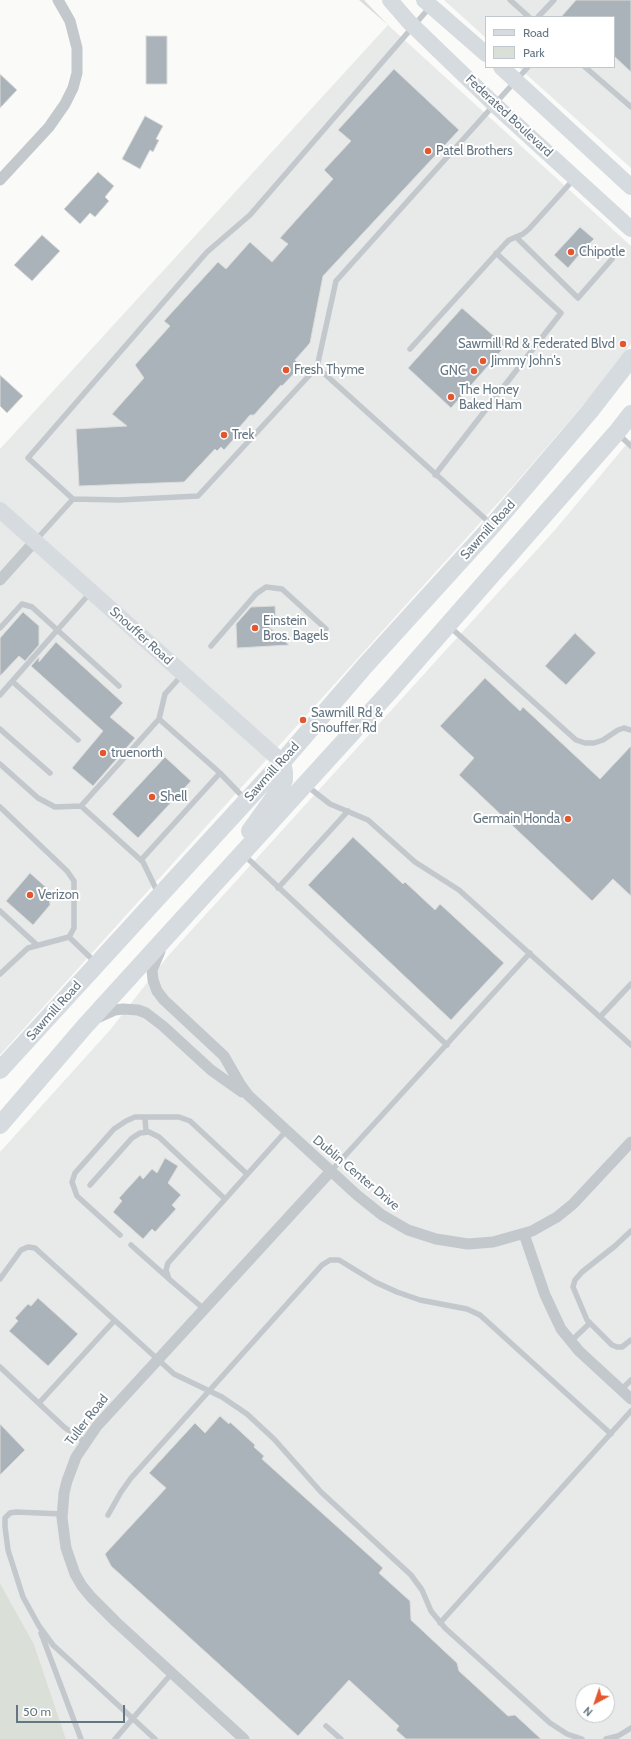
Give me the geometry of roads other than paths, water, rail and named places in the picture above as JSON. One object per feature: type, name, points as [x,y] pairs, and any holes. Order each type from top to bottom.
[{"type":"main road","name":"Federated Boulevard","points":[[390,0],[413,27],[495,105],[631,229]]},
{"type":"main road","points":[[428,3],[485,53]]},
{"type":"main road","points":[[502,68],[631,187]]},
{"type":"main road","name":"Sawmill Road","points":[[0,1070],[282,762],[363,668],[493,525],[590,412],[631,358]]},
{"type":"main road","points":[[0,1125],[85,1026],[390,691],[447,624],[617,432],[631,414]]},
{"type":"main road","name":"Snouffer Road","points":[[0,510],[282,762]]},
{"type":"main road","points":[[213,886],[278,792],[284,780],[282,762]]},
{"type":"street","points":[[0,180],[49,127],[65,104],[73,88],[77,73],[78,61],[75,35],[67,15],[58,0]]},
{"type":"street","points":[[0,580],[35,541]]},
{"type":"street","name":"Dublin Center Drive","points":[[178,924],[154,964],[152,977],[155,988],[164,1000],[224,1056],[240,1084],[255,1102]]},
{"type":"street","name":"Dublin Center Drive","points":[[85,1026],[99,1017],[115,1010],[130,1009],[146,1013],[163,1026],[211,1070],[255,1102],[330,1172],[382,1215],[400,1227],[426,1237],[468,1244],[493,1242],[524,1234],[548,1223],[569,1208],[631,1142]]},
{"type":"street","name":"Tuller Road","points":[[244,1739],[102,1609],[82,1586],[69,1561],[63,1534],[62,1514],[66,1481],[76,1457],[97,1426],[330,1172]]},
{"type":"street","points":[[524,1234],[553,1314],[570,1342],[631,1399]]},
{"type":"lane","points":[[510,0],[528,16]]},
{"type":"lane","points":[[539,16],[554,0]]},
{"type":"lane","points":[[428,3],[413,27],[250,215],[207,252],[28,458],[73,499],[119,500],[198,496],[317,367],[336,281],[527,68]]},
{"type":"lane","points":[[586,68],[631,107]]},
{"type":"lane","points":[[410,349],[496,253],[509,240],[529,229],[576,178]]},
{"type":"lane","points":[[516,237],[578,298],[612,259]]},
{"type":"lane","points":[[435,475],[562,313],[496,253]]},
{"type":"lane","points":[[317,367],[435,475],[493,525]]},
{"type":"lane","points":[[617,432],[631,446]]},
{"type":"lane","points":[[35,541],[73,499]]},
{"type":"lane","points":[[211,646],[256,594],[266,587],[282,589],[326,629]]},
{"type":"lane","points":[[0,695],[91,592]]},
{"type":"lane","points":[[0,628],[22,604],[32,606],[119,686]]},
{"type":"lane","points":[[447,624],[576,740],[585,743],[594,743],[618,730],[631,730]]},
{"type":"lane","points":[[81,806],[159,718],[165,694],[183,674]]},
{"type":"lane","points":[[13,682],[78,740]]},
{"type":"lane","points":[[159,718],[220,773],[246,800]]},
{"type":"lane","points":[[0,729],[50,774]]},
{"type":"lane","points":[[0,764],[38,798],[54,807],[81,806],[141,860],[159,895]]},
{"type":"lane","points":[[141,860],[220,773]]},
{"type":"lane","points":[[305,785],[326,802],[368,820],[415,862],[459,890],[631,1045]]},
{"type":"lane","points":[[0,807],[67,872],[74,881],[74,928],[69,938]]},
{"type":"lane","points":[[278,888],[348,811]]},
{"type":"lane","points":[[242,854],[447,1045]]},
{"type":"lane","points":[[0,910],[38,945]]},
{"type":"lane","points":[[0,974],[28,948],[69,938]]},
{"type":"lane","points":[[69,938],[97,963]]},
{"type":"lane","points":[[330,1172],[530,953]]},
{"type":"lane","points":[[600,1017],[631,984]]},
{"type":"lane","points":[[120,1235],[77,1196],[73,1186],[73,1178],[75,1173],[114,1129],[126,1121],[136,1117],[179,1117],[190,1121],[247,1174]]},
{"type":"lane","points":[[145,1117],[146,1132]]},
{"type":"lane","points":[[171,1281],[167,1275],[168,1263],[286,1131]]},
{"type":"lane","points":[[90,1185],[132,1138],[137,1134],[146,1132],[159,1137],[225,1199]]},
{"type":"lane","points":[[631,1232],[584,1270],[574,1282],[574,1291],[590,1323],[615,1346],[624,1346],[631,1340]]},
{"type":"lane","points":[[131,1245],[204,1309]]},
{"type":"lane","points":[[0,1279],[21,1250],[26,1247],[33,1248],[157,1360],[179,1377],[208,1390],[234,1405],[254,1420],[274,1439],[321,1492],[411,1575],[419,1585],[440,1623],[550,1723],[567,1734],[582,1739]]},
{"type":"lane","points":[[108,1515],[131,1478],[208,1390],[327,1260],[339,1260],[375,1282],[401,1294],[420,1300],[464,1308],[480,1315],[611,1434]]},
{"type":"lane","points":[[39,1403],[114,1321]]},
{"type":"lane","points":[[570,1342],[590,1323]]},
{"type":"lane","points":[[0,1367],[64,1427],[85,1442]]},
{"type":"lane","points":[[621,1390],[631,1380]]},
{"type":"lane","points":[[440,1623],[631,1411]]},
{"type":"lane","points":[[62,1514],[14,1512],[9,1514],[5,1520],[7,1540],[13,1568],[23,1597],[44,1634],[60,1652],[155,1739]]},
{"type":"lane","points":[[35,1620],[81,1739]]},
{"type":"lane","points":[[115,1739],[172,1673]]},
{"type":"lane","points":[[326,1726],[341,1739]]},
{"type":"lane","points":[[606,1739],[618,1736],[631,1728]]},
{"type":"place","name":"Patel Brothers","points":[[428,151]]},
{"type":"place","name":"Chipotle","points":[[571,252]]},
{"type":"place","name":"Sawmill Rd & Federated Blvd","points":[[623,344]]},
{"type":"place","name":"Jimmy John's","points":[[483,361]]},
{"type":"place","name":"Fresh Thyme","points":[[286,370]]},
{"type":"place","name":"GNC","points":[[474,371]]},
{"type":"place","name":"The Honey Baked Ham","points":[[451,397]]},
{"type":"place","name":"Trek","points":[[224,435]]},
{"type":"place","name":"Einstein Bros. Bagels","points":[[255,628]]},
{"type":"place","name":"Sawmill Rd & Snouffer Rd","points":[[303,720]]},
{"type":"place","name":"truenorth","points":[[103,753]]},
{"type":"place","name":"Shell","points":[[152,797]]},
{"type":"place","name":"Germain Honda","points":[[568,819]]},
{"type":"place","name":"Verizon","points":[[30,895]]}]
